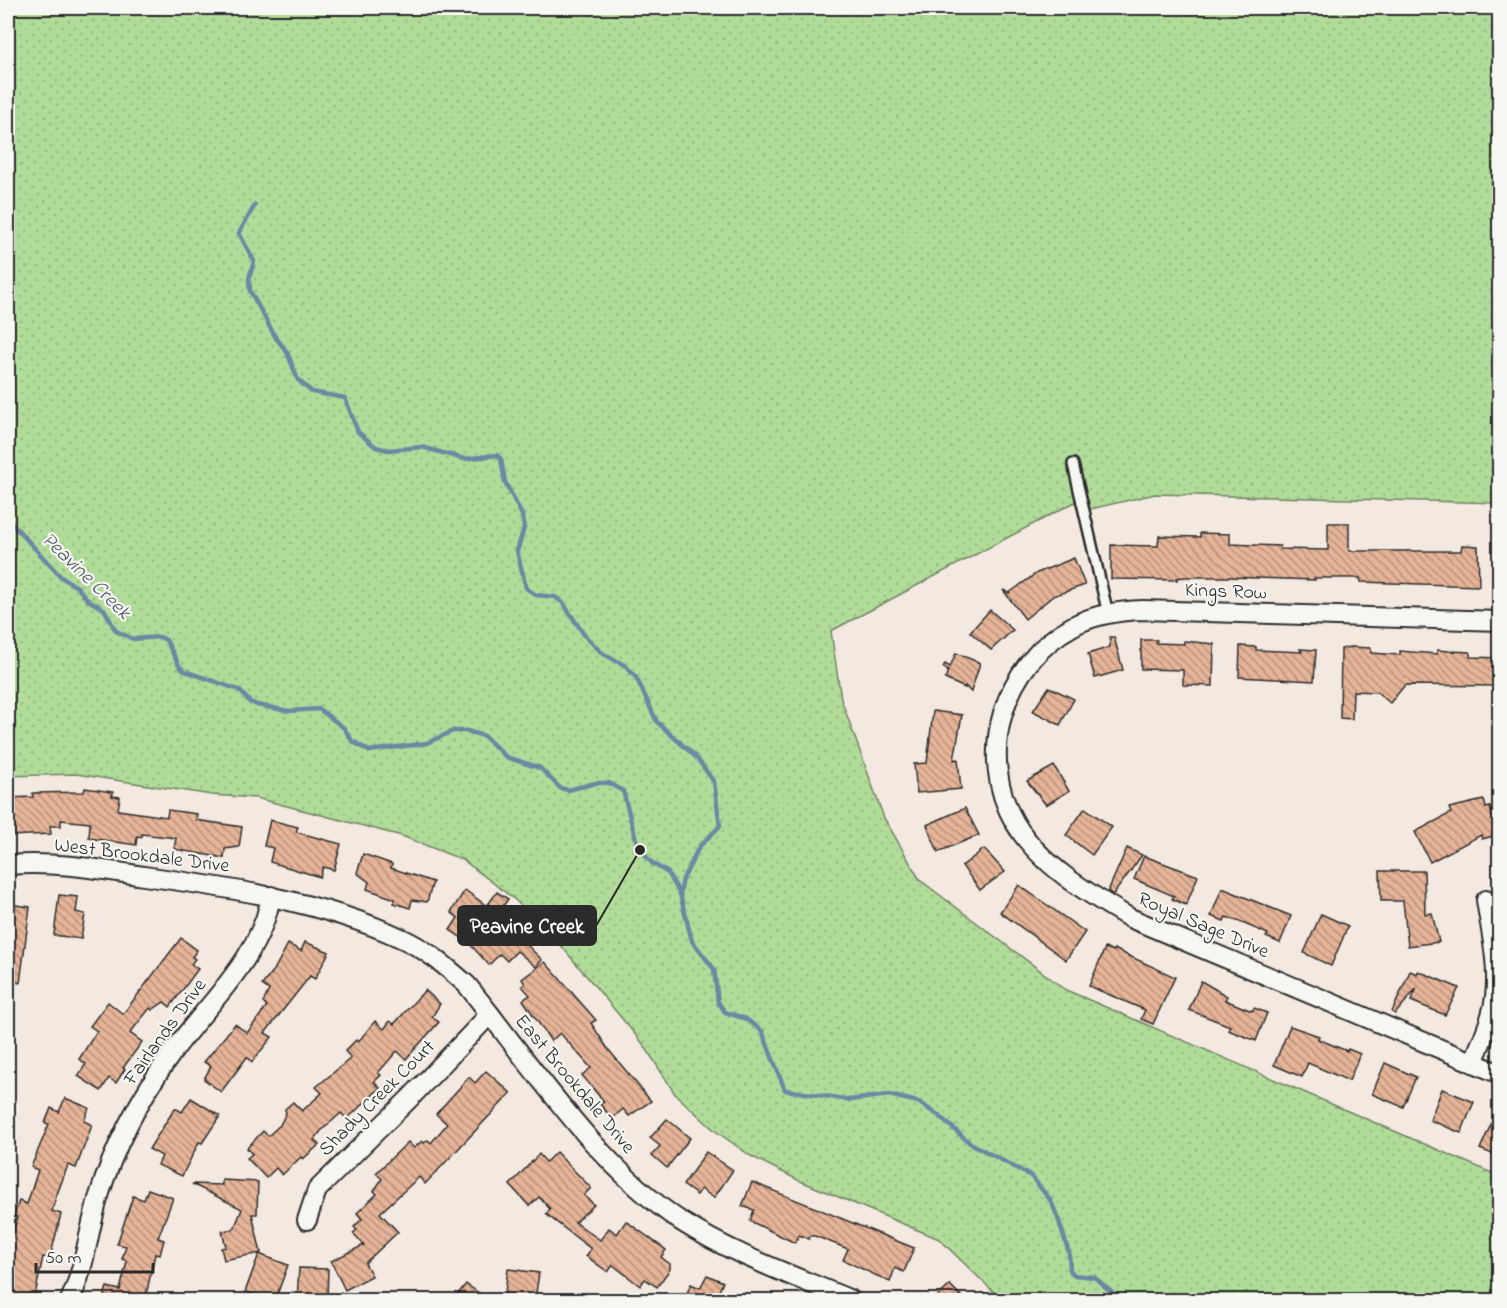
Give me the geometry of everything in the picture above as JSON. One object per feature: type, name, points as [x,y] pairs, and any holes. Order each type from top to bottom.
[{"type":"street","name":"Kings Row","points":[[1001,716],[1010,692],[1036,654],[1073,626],[1108,614],[1143,610],[1500,621]]},
{"type":"street","name":"Royal Sage Drive","points":[[1001,716],[996,755],[1005,801],[1027,841],[1045,860],[1130,918],[1500,1074]]},
{"type":"street","name":"West Brookdale Drive","points":[[8,865],[52,864],[80,867],[236,888],[271,896]]},
{"type":"street","name":"East Brookdale Drive","points":[[271,896],[402,938],[446,965],[467,985],[604,1155],[651,1199],[681,1221],[736,1251],[851,1300]]},
{"type":"street","name":"Fairlands Drive","points":[[70,1300],[81,1274],[99,1196],[138,1107],[175,1048],[248,954],[267,921],[271,896]]},
{"type":"street","points":[[1473,1063],[1490,1020],[1495,997],[1496,965],[1486,900]]},
{"type":"street","name":"Shady Creek Court","points":[[307,1220],[317,1190],[411,1097],[490,1014]]},
{"type":"lane","points":[[1073,464],[1108,614]]},
{"type":"green space","points":[[8,8],[1499,8],[1499,503],[1155,494],[1091,509],[1075,496],[1075,502],[831,631],[841,699],[884,818],[920,880],[1066,990],[1499,1176],[1499,1300],[1002,1300],[939,1239],[798,1180],[751,1156],[714,1130],[675,1094],[644,1045],[558,942],[514,899],[463,860],[402,836],[256,798],[212,795],[76,774],[8,776]]},
{"type":"building","points":[[1328,523],[1349,523],[1349,551],[1461,551],[1462,545],[1478,546],[1479,586],[1361,582],[1360,578],[1314,578],[1315,580],[1229,577],[1186,577],[1176,578],[1177,580],[1111,579],[1111,545],[1158,546],[1159,536],[1200,537],[1200,533],[1230,534],[1230,544],[1280,546],[1280,549],[1328,550]]},
{"type":"building","points":[[1074,558],[1085,585],[1053,596],[1025,619],[1003,590],[1009,593],[1037,573]]},
{"type":"building","points":[[990,610],[1013,630],[991,650],[970,632]]},
{"type":"building","points":[[1110,637],[1114,637],[1123,670],[1095,678],[1088,654],[1110,647]]},
{"type":"building","points":[[1141,640],[1157,640],[1156,643],[1184,644],[1184,641],[1214,644],[1213,686],[1183,685],[1183,670],[1141,669]]},
{"type":"building","points":[[1240,646],[1256,647],[1256,650],[1302,652],[1300,649],[1316,650],[1314,681],[1239,677]]},
{"type":"building","points":[[1371,648],[1371,653],[1400,655],[1400,651],[1437,654],[1437,650],[1470,652],[1470,657],[1500,658],[1500,686],[1405,685],[1390,703],[1377,692],[1353,691],[1352,719],[1340,718],[1341,649]]},
{"type":"building","points":[[956,653],[980,663],[971,692],[965,686],[965,688],[945,679],[948,671],[943,667],[945,664],[950,667]]},
{"type":"building","points":[[1049,687],[1074,699],[1060,725],[1033,711]]},
{"type":"building","points":[[933,711],[962,715],[954,760],[958,759],[961,789],[917,793],[914,764],[927,763]]},
{"type":"building","points":[[1054,766],[1069,791],[1046,805],[1027,781]]},
{"type":"building","points":[[85,788],[113,792],[112,796],[120,797],[118,810],[167,817],[168,810],[197,814],[196,820],[242,827],[239,847],[225,849],[224,858],[174,849],[176,838],[142,834],[142,837],[137,836],[136,845],[89,838],[90,823],[61,820],[61,826],[50,826],[51,834],[8,836],[8,798],[33,797],[33,793],[84,792]]},
{"type":"building","points":[[1484,800],[1486,808],[1490,807],[1497,835],[1482,839],[1481,835],[1430,862],[1415,832],[1451,813],[1449,808]]},
{"type":"building","points":[[965,808],[979,835],[938,852],[927,825]]},
{"type":"building","points":[[1085,808],[1112,827],[1092,855],[1066,835]]},
{"type":"building","points":[[270,820],[298,827],[296,832],[341,844],[334,870],[323,867],[320,877],[270,862],[273,848],[264,846]]},
{"type":"building","points":[[1127,848],[1142,855],[1113,895],[1108,891]]},
{"type":"building","points":[[984,849],[1005,872],[980,890],[962,866]]},
{"type":"building","points":[[363,854],[392,864],[391,868],[433,882],[427,902],[412,900],[410,908],[394,903],[395,899],[367,889],[369,882],[357,873]]},
{"type":"building","points":[[1144,856],[1198,876],[1186,905],[1172,899],[1174,896],[1134,879]]},
{"type":"building","points":[[1380,871],[1424,871],[1425,914],[1432,913],[1439,942],[1408,946],[1403,901],[1381,901]]},
{"type":"building","points":[[1019,885],[1085,932],[1066,960],[1000,912]]},
{"type":"building","points":[[1222,888],[1291,916],[1280,943],[1266,937],[1268,934],[1240,922],[1226,917],[1224,921],[1211,916]]},
{"type":"building","points":[[465,890],[487,906],[497,892],[508,899],[498,913],[521,913],[522,927],[525,931],[519,937],[542,960],[536,967],[517,951],[507,961],[500,954],[489,965],[469,943],[450,930],[458,918],[451,912]]},
{"type":"building","points":[[59,895],[78,897],[76,912],[85,914],[81,939],[54,935]]},
{"type":"building","points":[[8,904],[30,907],[20,983],[8,981]]},
{"type":"building","points":[[1321,914],[1348,926],[1331,966],[1304,953]]},
{"type":"building","points":[[181,938],[197,950],[192,957],[195,959],[191,964],[198,969],[170,1007],[164,1002],[152,1010],[150,1008],[130,1033],[142,1042],[123,1068],[125,1069],[116,1083],[109,1078],[101,1091],[78,1076],[86,1064],[79,1059],[97,1031],[90,1026],[108,1002],[123,1014]]},
{"type":"building","points":[[305,942],[329,952],[315,979],[310,976],[265,1033],[272,1037],[252,1062],[247,1057],[221,1092],[204,1079],[211,1066],[204,1062],[235,1024],[247,1033],[267,1006],[263,1003],[269,990],[262,985],[274,970],[288,944],[301,951]]},
{"type":"building","points":[[1105,948],[1114,951],[1114,949],[1175,977],[1153,1024],[1141,1019],[1145,1010],[1089,986]]},
{"type":"building","points":[[545,962],[596,1020],[591,1023],[608,1049],[651,1101],[629,1116],[623,1109],[612,1119],[600,1104],[604,1102],[582,1075],[591,1068],[560,1033],[551,1041],[523,1000],[530,995],[522,986],[525,984],[522,979]]},
{"type":"building","points":[[1410,971],[1417,974],[1418,971],[1459,988],[1445,1015],[1411,1001],[1417,988],[1395,1014],[1392,1012]]},
{"type":"building","points":[[1201,981],[1227,996],[1225,1000],[1252,1011],[1254,1008],[1267,1013],[1256,1041],[1228,1030],[1230,1026],[1189,1010]]},
{"type":"building","points":[[425,990],[440,1004],[432,1017],[439,1022],[406,1059],[397,1051],[378,1073],[381,1075],[374,1082],[380,1088],[347,1119],[341,1113],[321,1131],[314,1140],[319,1145],[303,1159],[301,1157],[282,1175],[276,1168],[266,1178],[247,1158],[252,1154],[247,1148],[263,1131],[268,1136],[280,1125],[286,1113],[285,1109],[293,1102],[302,1111],[322,1093],[316,1087],[351,1058],[345,1051],[356,1040],[358,1042],[375,1021],[384,1029],[390,1021],[394,1024]]},
{"type":"building","points":[[1290,1026],[1319,1036],[1318,1039],[1347,1051],[1348,1049],[1360,1054],[1349,1081],[1308,1063],[1302,1077],[1274,1065]]},
{"type":"building","points":[[1385,1063],[1416,1077],[1403,1107],[1372,1094]]},
{"type":"building","points":[[486,1071],[511,1093],[425,1184],[419,1177],[380,1213],[398,1232],[365,1263],[372,1276],[345,1290],[331,1261],[364,1245],[353,1233],[357,1230],[354,1227],[362,1219],[357,1213],[377,1194],[374,1191],[382,1179],[376,1173],[408,1142],[414,1148],[422,1141],[424,1143],[428,1140],[431,1143],[447,1124],[436,1114],[469,1077],[475,1083]]},
{"type":"building","points":[[1442,1089],[1474,1102],[1461,1133],[1430,1120]]},
{"type":"building","points":[[65,1098],[89,1108],[84,1121],[92,1125],[76,1168],[68,1165],[56,1197],[52,1211],[61,1214],[50,1258],[43,1257],[34,1300],[8,1300],[8,1248],[10,1248],[17,1217],[14,1216],[19,1201],[27,1204],[38,1170],[31,1167],[49,1124],[45,1123],[51,1108],[59,1112]]},
{"type":"building","points":[[191,1098],[220,1116],[202,1143],[199,1142],[182,1176],[158,1165],[162,1156],[149,1149],[175,1108],[182,1112]]},
{"type":"building","points":[[1500,1104],[1500,1157],[1480,1149]]},
{"type":"building","points":[[667,1119],[690,1138],[667,1168],[652,1155],[660,1146],[650,1138]]},
{"type":"building","points":[[556,1152],[591,1188],[584,1195],[594,1205],[575,1222],[600,1240],[609,1228],[617,1234],[626,1221],[666,1250],[661,1257],[670,1264],[670,1269],[657,1287],[645,1279],[640,1286],[613,1265],[608,1272],[586,1256],[591,1249],[546,1214],[550,1209],[539,1197],[529,1206],[510,1185],[539,1154],[546,1162]]},
{"type":"building","points":[[706,1152],[733,1170],[714,1198],[701,1189],[697,1195],[683,1185]]},
{"type":"building","points":[[222,1180],[258,1182],[257,1214],[252,1214],[261,1253],[224,1260],[221,1248],[226,1247],[222,1231],[234,1229],[242,1209],[192,1184],[222,1185]]},
{"type":"building","points":[[752,1182],[914,1248],[904,1272],[895,1268],[890,1282],[843,1260],[848,1249],[815,1236],[810,1236],[809,1239],[799,1235],[795,1243],[750,1221],[754,1210],[742,1206]]},
{"type":"building","points":[[148,1189],[173,1198],[158,1238],[164,1240],[160,1255],[155,1254],[145,1300],[103,1300],[107,1287],[120,1290],[127,1261],[122,1259],[126,1246],[117,1244],[133,1196],[144,1200]]},
{"type":"building","points":[[259,1254],[288,1265],[275,1300],[245,1292]]},
{"type":"building","points":[[299,1268],[328,1269],[327,1300],[297,1300]]},
{"type":"building","points":[[508,1269],[539,1273],[535,1300],[504,1300]]},
{"type":"building","points":[[707,1275],[723,1282],[717,1296],[728,1300],[684,1300],[691,1284],[700,1288]]},
{"type":"building","points":[[466,1284],[489,1300],[453,1300]]},
{"type":"building","points":[[950,1285],[965,1300],[934,1300]]},
{"type":"waterway","points":[[255,205],[239,233],[254,261],[249,279],[250,291],[276,338],[287,352],[298,380],[312,392],[345,398],[358,432],[376,447],[388,450],[422,447],[464,459],[497,455],[501,459],[505,482],[522,515],[524,528],[517,551],[526,588],[536,595],[555,597],[563,603],[585,636],[602,653],[626,666],[637,679],[657,722],[696,757],[714,782],[720,826],[699,847],[683,879],[680,894]]},
{"type":"waterway","name":"Peavine Creek","points":[[8,519],[61,577],[77,587],[88,600],[104,609],[116,631],[133,639],[160,637],[166,640],[180,667],[185,671],[239,690],[250,702],[289,711],[319,709],[344,728],[352,741],[369,751],[427,743],[453,731],[467,731],[484,736],[506,757],[540,768],[560,788],[568,790],[596,783],[609,783],[623,791],[638,847],[652,863],[668,873],[680,894],[692,941],[714,969],[718,1002],[725,1012],[746,1019],[762,1031],[785,1090],[850,1100],[889,1095],[918,1102],[938,1115],[970,1143],[1031,1176],[1051,1201],[1069,1253],[1070,1270],[1074,1275],[1094,1277],[1121,1300]]},
{"type":"place","name":"Peavine Creek","points":[[640,850]]}]
